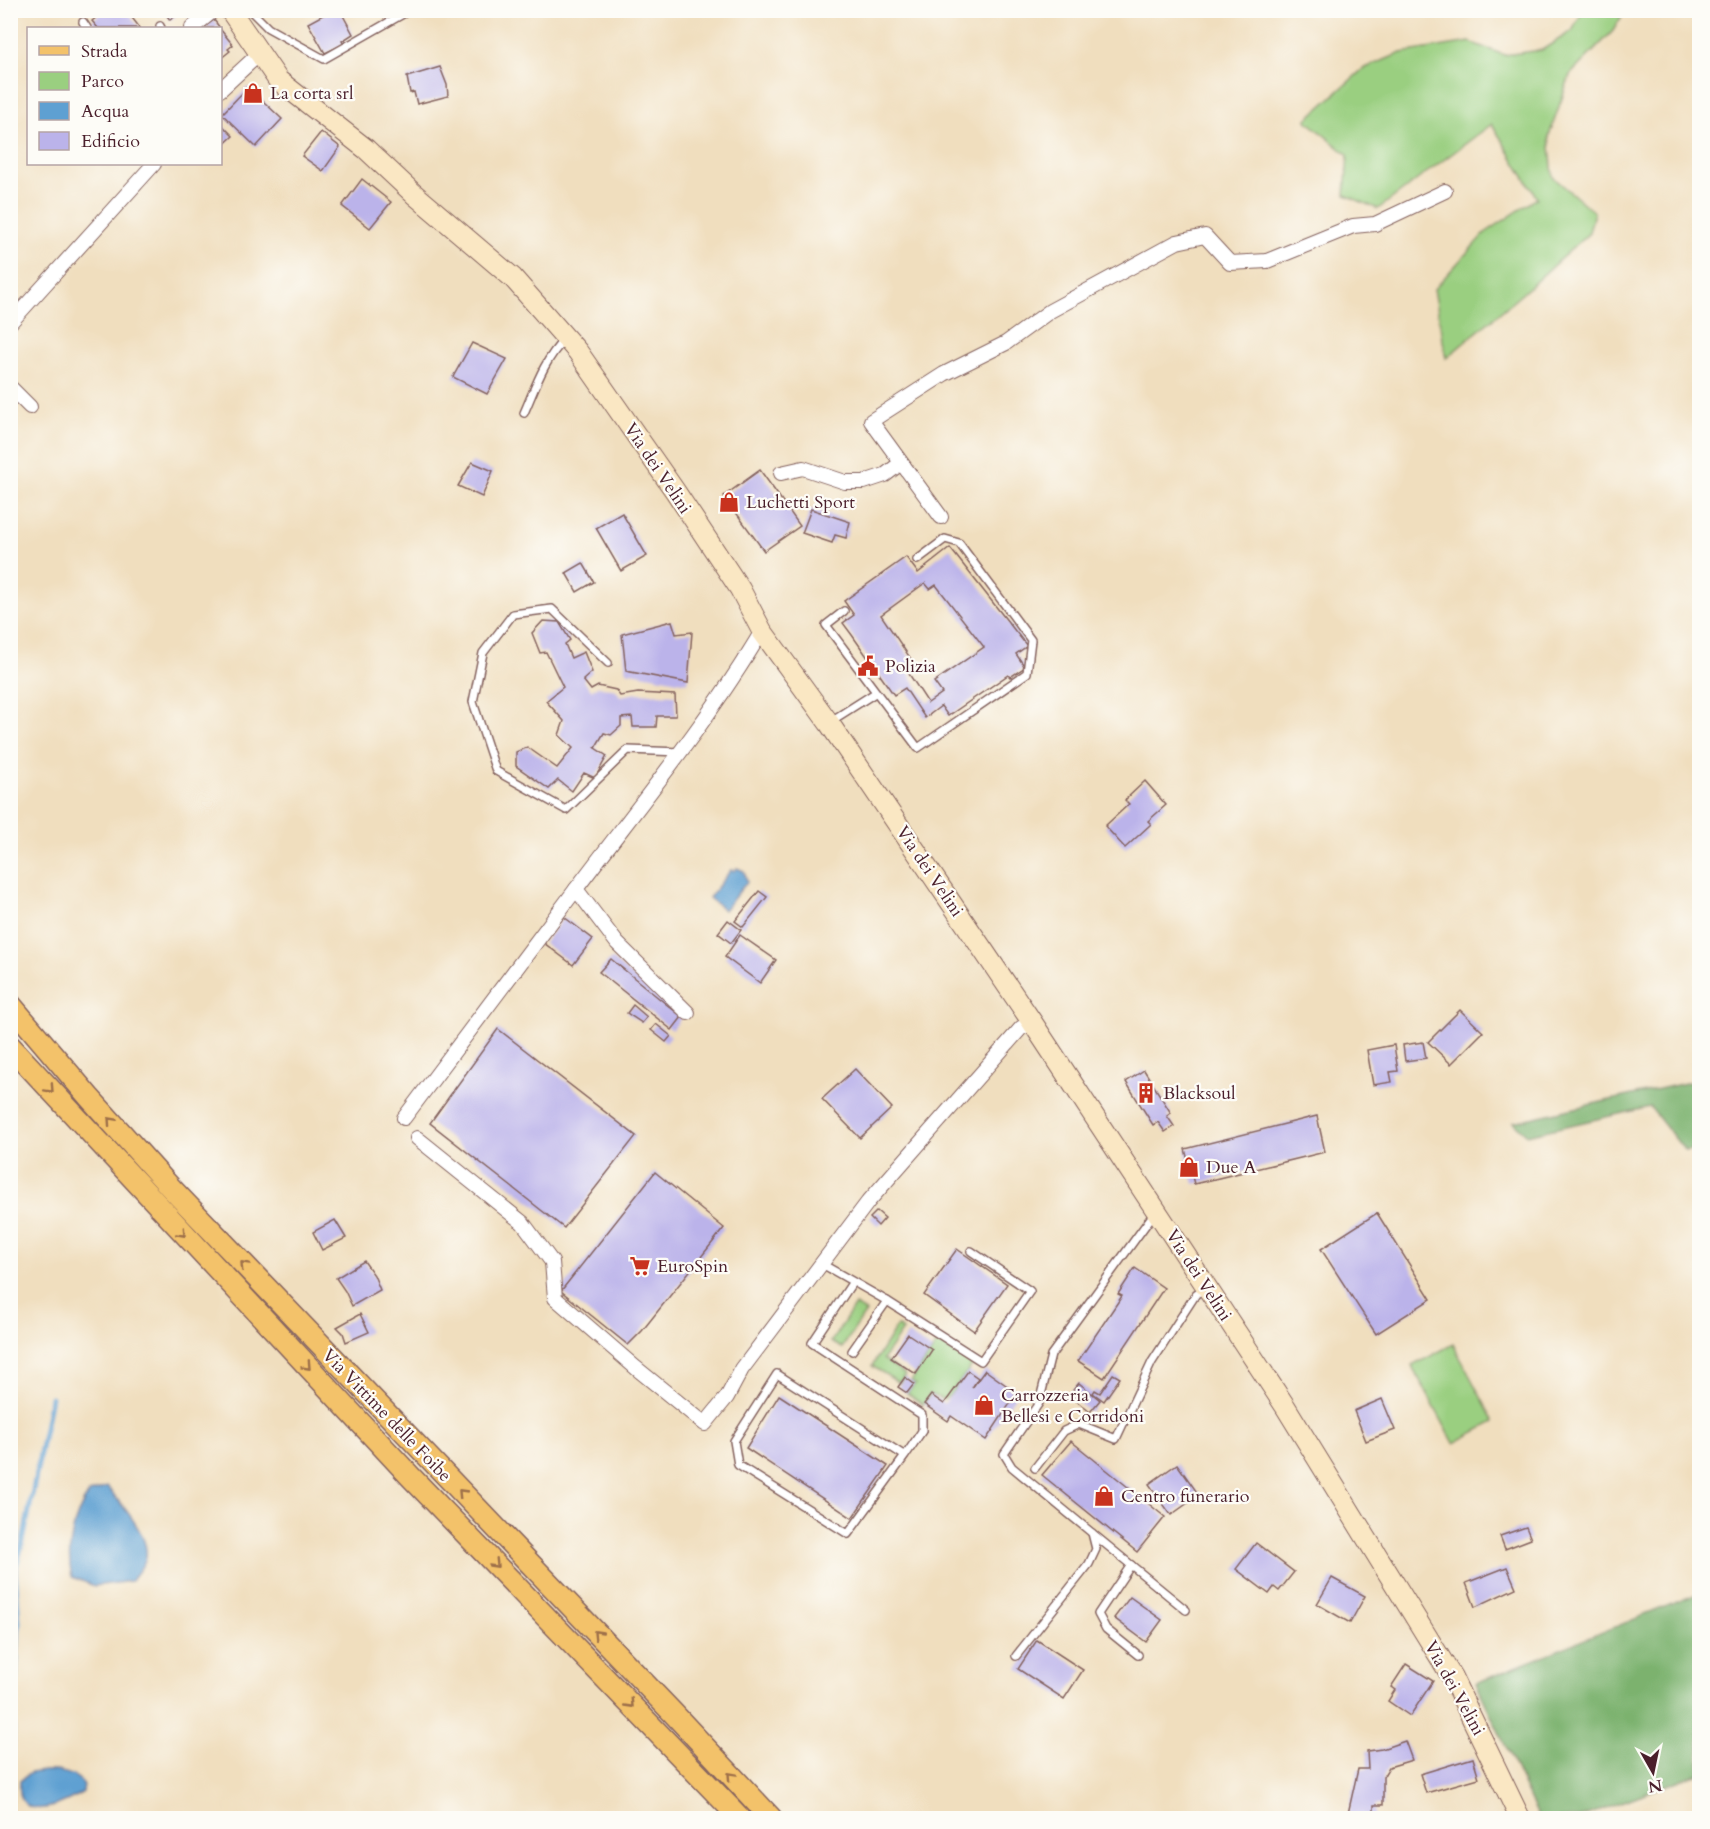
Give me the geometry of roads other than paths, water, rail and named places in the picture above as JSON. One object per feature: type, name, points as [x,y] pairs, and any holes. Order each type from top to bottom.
[{"type":"main road","name":"Via Vittime delle Foibe","points":[[10,1004],[171,1188],[771,1818]]},
{"type":"main road","name":"Via Vittime delle Foibe","points":[[10,1046],[402,1468],[740,1818]]},
{"type":"street","points":[[193,27],[214,10]]},
{"type":"street","name":"Via dei Velini","points":[[230,10],[278,80],[366,149],[414,194],[513,278],[578,352],[675,491],[740,590],[762,631],[829,723],[1032,1022],[1285,1406],[1452,1677],[1520,1818]]},
{"type":"street","points":[[222,88],[259,54]]},
{"type":"street","points":[[10,323],[153,165]]},
{"type":"street","points":[[941,517],[871,421],[944,374],[1006,342],[1050,311],[1177,242],[1205,236],[1230,263],[1268,261],[1353,226],[1376,224],[1444,191]]},
{"type":"street","points":[[10,387],[30,406]]},
{"type":"street","points":[[781,473],[802,468],[844,482],[864,482],[885,476],[901,463]]},
{"type":"street","points":[[404,1118],[680,752],[762,631]]},
{"type":"street","points":[[576,889],[616,943],[688,1013]]},
{"type":"street","points":[[417,1138],[523,1222],[552,1262],[555,1298],[705,1424],[727,1397],[742,1369],[867,1202],[1021,1029],[1032,1022]]},
{"type":"lane","points":[[250,10],[268,28],[324,59],[410,10]]},
{"type":"lane","points":[[524,413],[544,368],[556,348],[566,338]]},
{"type":"lane","points":[[844,611],[826,625],[918,748],[1027,673],[1031,640],[959,543],[945,539],[917,560]]},
{"type":"lane","points":[[608,663],[552,609],[513,614],[483,653],[473,702],[496,771],[566,810],[628,750],[680,752]]},
{"type":"lane","points":[[829,723],[875,693]]},
{"type":"lane","points":[[1156,1210],[1051,1355],[1039,1403],[1004,1454],[1012,1467],[1186,1610]]},
{"type":"lane","points":[[822,1264],[887,1301],[981,1360],[1030,1291],[971,1251]]},
{"type":"lane","points":[[852,1282],[812,1343],[922,1415],[922,1431],[905,1456],[848,1534],[738,1465],[734,1441],[777,1374],[905,1456]]},
{"type":"lane","points":[[1035,1468],[1064,1431],[1079,1424],[1116,1439],[1152,1362],[1196,1294],[1207,1286]]},
{"type":"lane","points":[[852,1351],[887,1301]]},
{"type":"lane","points":[[1016,1656],[1089,1564],[1096,1549],[1092,1533]]},
{"type":"lane","points":[[1131,1565],[1098,1614],[1106,1629],[1138,1655]]},
{"type":"water","points":[[737,868],[744,871],[747,882],[724,910],[709,898],[731,870],[734,871]]},
{"type":"water","points":[[107,1487],[139,1530],[146,1549],[146,1557],[142,1567],[131,1581],[94,1586],[72,1577],[70,1544],[75,1522],[89,1493]]},
{"type":"water","points":[[44,1771],[72,1775],[84,1785],[83,1792],[53,1806],[32,1808],[25,1804],[20,1795],[20,1781],[30,1773]]},
{"type":"waterway","points":[[10,1780],[19,1623],[15,1570],[24,1537],[51,1397]]},
{"type":"place","name":"La corta srl","points":[[253,93]]},
{"type":"place","name":"Luchetti Sport","points":[[729,502]]},
{"type":"place","name":"Polizia","points":[[868,666]]},
{"type":"place","name":"Blacksoul","points":[[1146,1093]]},
{"type":"place","name":"Due A","points":[[1189,1167]]},
{"type":"place","name":"EuroSpin","points":[[640,1266]]},
{"type":"place","name":"Carrozzeria Bellesi e Corridoni","points":[[984,1405]]},
{"type":"place","name":"Centro funerario","points":[[1104,1496]]}]
